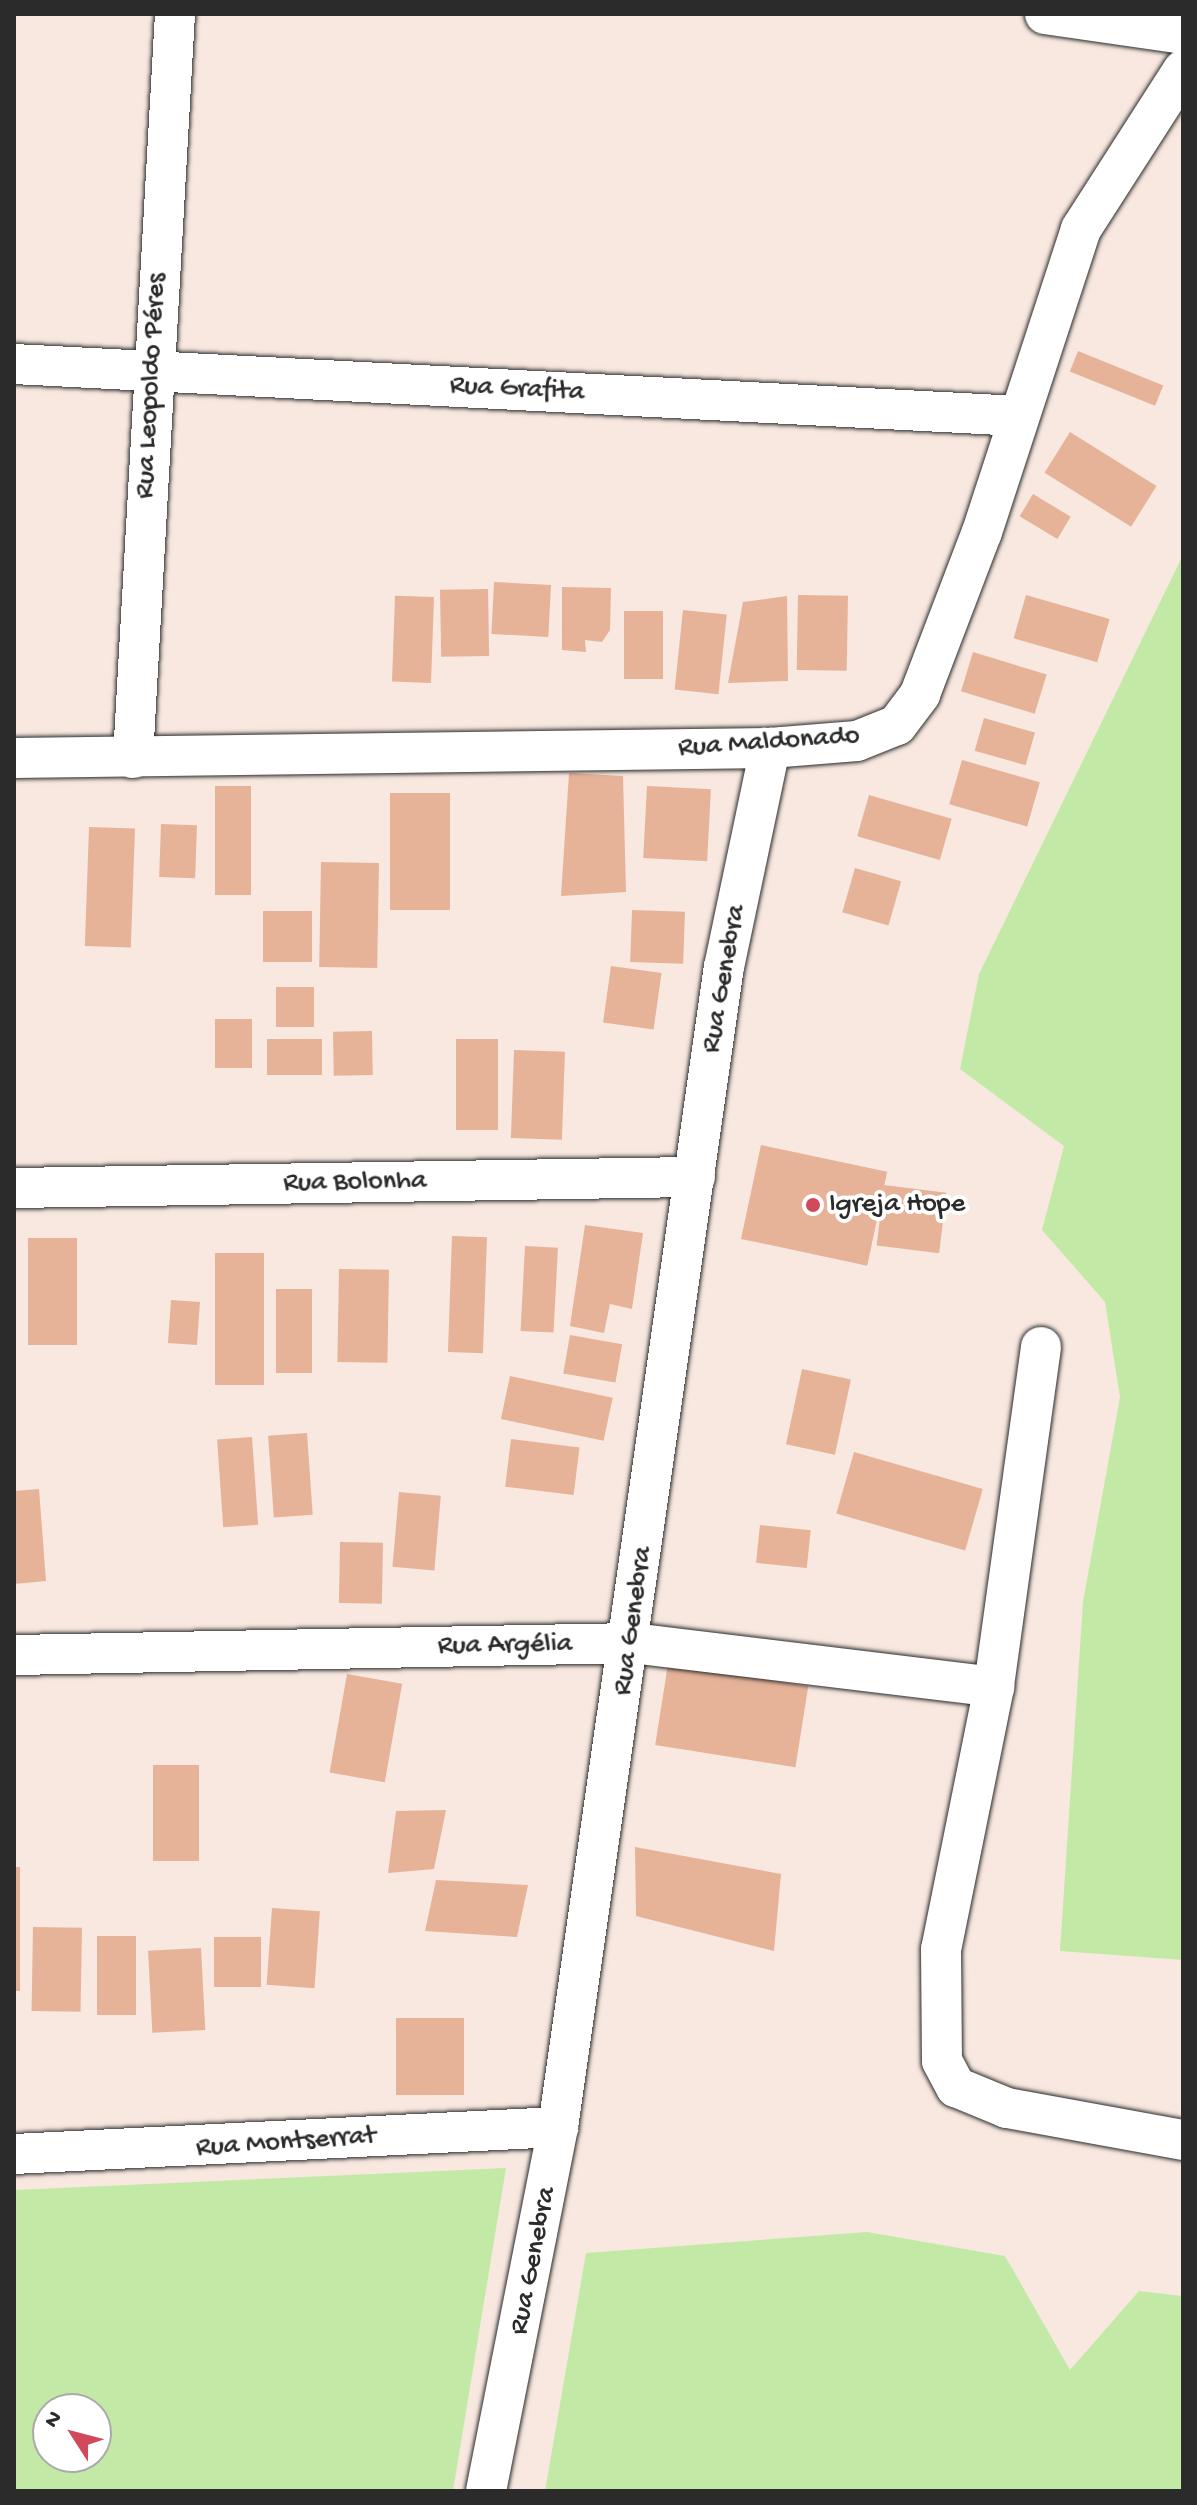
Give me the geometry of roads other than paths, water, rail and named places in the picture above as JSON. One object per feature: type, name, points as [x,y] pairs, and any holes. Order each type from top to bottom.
[{"type":"street","name":"Rua Leopoldo Péres","points":[[133,758],[152,370],[175,14]]},
{"type":"street","points":[[1045,14],[1183,34]]},
{"type":"street","name":"Rua Maldonado","points":[[14,758],[770,748],[857,741],[909,713],[1019,416],[1081,229],[1183,70]]},
{"type":"street","name":"Rua Grafita","points":[[14,364],[1019,416]]},
{"type":"street","name":"Rua Genebra","points":[[486,2491],[558,2127],[632,1643],[724,967],[770,748]]},
{"type":"street","name":"Rua Bolonha","points":[[14,1188],[695,1177]]},
{"type":"street","points":[[1041,1347],[994,1687],[941,1949],[942,2061],[956,2087],[1007,2108],[1183,2140]]},
{"type":"street","name":"Rua Argélia","points":[[14,1655],[632,1643],[994,1687]]},
{"type":"street","name":"Rua Montserrat","points":[[14,2154],[558,2127]]},
{"type":"place","name":"Igreja Hope","points":[[813,1205]]}]
